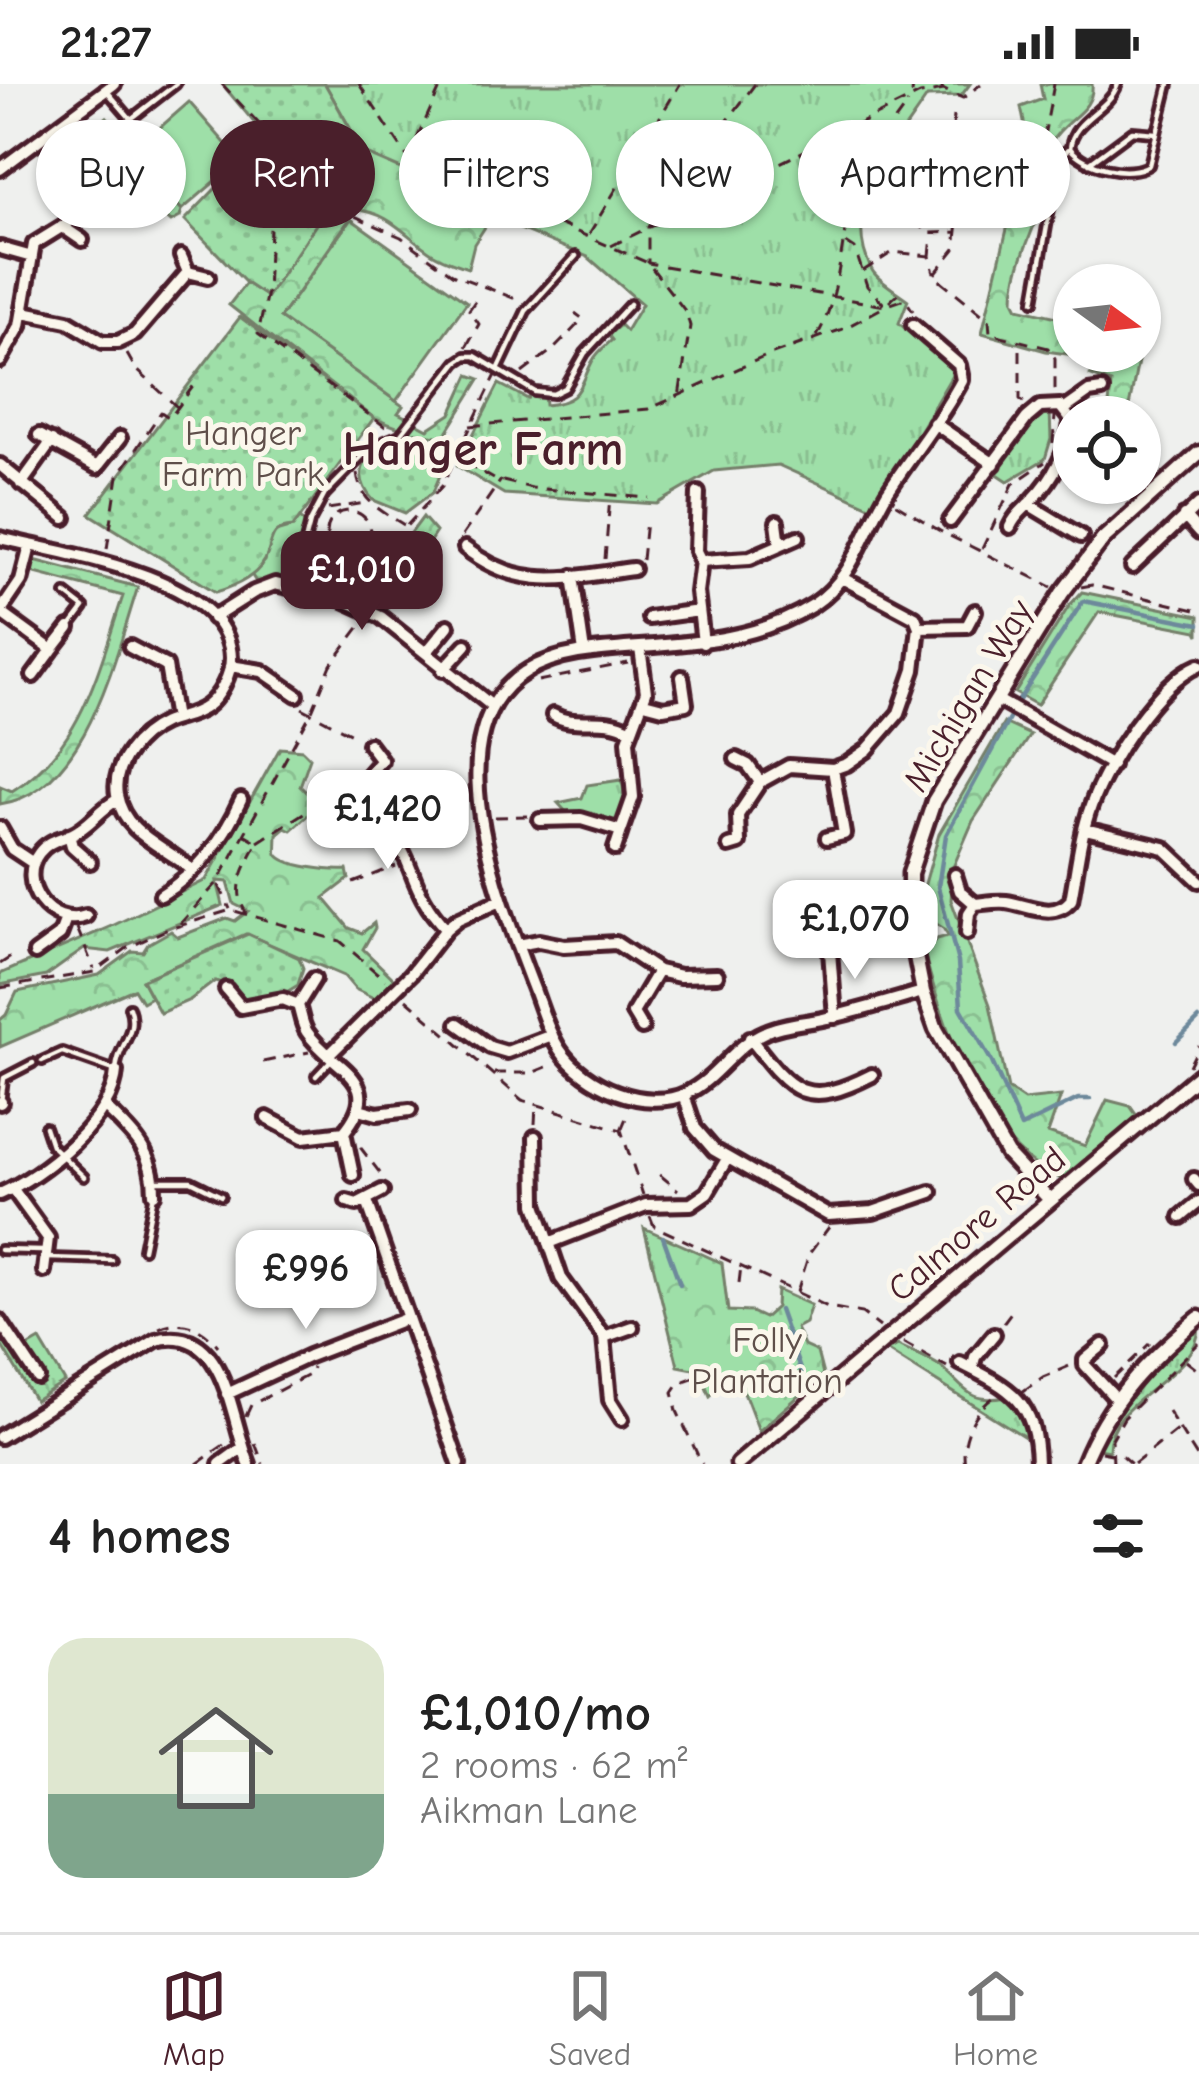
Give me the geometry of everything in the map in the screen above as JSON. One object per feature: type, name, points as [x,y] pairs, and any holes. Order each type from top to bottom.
[{"type":"street","points":[[0,169],[110,87]]},
{"type":"street","points":[[0,361],[16,338],[24,312],[32,249],[40,237],[62,228]]},
{"type":"street","points":[[65,228],[82,240]]},
{"type":"street","points":[[0,248],[32,257]]},
{"type":"street","points":[[181,256],[188,272]]},
{"type":"street","points":[[24,312],[68,321],[103,342],[123,341],[135,334],[188,272]]},
{"type":"street","points":[[188,272],[208,277]]},
{"type":"street","points":[[914,325],[962,372],[958,388],[885,497],[865,542],[828,592],[797,613],[703,643],[641,654],[584,652],[535,666],[492,706],[477,751],[482,820],[501,900],[552,1035],[581,1072],[635,1099],[684,1095],[751,1038],[774,1028],[923,992]]},
{"type":"street","points":[[1083,396],[1102,390]]},
{"type":"street","points":[[950,521],[1035,411],[1053,406]]},
{"type":"street","points":[[934,423],[990,469]]},
{"type":"street","points":[[39,435],[97,466],[120,438]]},
{"type":"street","points":[[21,484],[52,441]]},
{"type":"street","name":"Michigan Way","points":[[1050,1200],[1007,1154],[936,1029],[910,926],[910,873],[934,801],[1062,593],[1103,539],[1199,453]]},
{"type":"street","points":[[0,465],[65,518]]},
{"type":"street","points":[[1010,527],[1053,469]]},
{"type":"street","points":[[698,493],[695,550],[701,561]]},
{"type":"street","points":[[1028,504],[1081,536]]},
{"type":"street","points":[[1132,567],[1199,504]]},
{"type":"street","points":[[1184,516],[1199,533]]},
{"type":"street","points":[[777,522],[780,545]]},
{"type":"street","points":[[701,561],[750,558],[798,537]]},
{"type":"street","points":[[0,538],[167,583],[213,619],[228,639],[230,666],[206,706],[141,737],[121,764],[116,781],[117,800],[149,842],[177,856],[192,871]]},
{"type":"street","points":[[461,545],[511,575],[540,580],[633,569]]},
{"type":"street","points":[[30,546],[21,581],[0,612],[52,650]]},
{"type":"street","points":[[701,561],[697,571],[703,643]]},
{"type":"street","points":[[573,577],[584,652]]},
{"type":"street","points":[[729,846],[739,843],[738,815],[760,782],[789,766],[833,769],[861,756],[899,713],[914,670],[919,627],[915,616],[842,578]]},
{"type":"street","points":[[213,619],[265,587],[294,586],[371,611],[492,706]]},
{"type":"street","points":[[649,618],[699,611]]},
{"type":"street","points":[[964,642],[975,611]]},
{"type":"street","points":[[426,653],[448,626]]},
{"type":"street","points":[[919,627],[967,626]]},
{"type":"street","points":[[33,676],[69,628]]},
{"type":"street","points":[[443,670],[466,644]]},
{"type":"street","points":[[130,647],[166,666],[175,719]]},
{"type":"street","points":[[615,849],[634,797],[628,740],[644,703],[641,654]]},
{"type":"street","points":[[968,932],[969,913],[976,904],[1001,901],[1047,911],[1065,907],[1071,900],[1090,808],[1112,765],[1161,691],[1199,665]]},
{"type":"street","points":[[230,666],[262,671],[297,694]]},
{"type":"street","points":[[644,703],[663,708],[686,704],[682,677]]},
{"type":"street","points":[[998,700],[1112,765]]},
{"type":"street","points":[[553,715],[566,721],[608,719],[631,730]]},
{"type":"street","points":[[345,811],[360,784],[382,760],[369,744]]},
{"type":"street","points":[[736,759],[748,765],[760,782]]},
{"type":"street","points":[[827,838],[849,833],[833,769]]},
{"type":"street","points":[[34,953],[76,919],[51,912],[34,889],[34,863],[45,846],[69,835],[117,800]]},
{"type":"street","points":[[161,895],[204,862],[227,832],[241,800]]},
{"type":"street","points":[[324,807],[345,811],[392,834],[409,860],[423,902],[446,929]]},
{"type":"street","points":[[540,820],[581,819],[621,831]]},
{"type":"street","points":[[0,828],[12,850],[34,863]]},
{"type":"street","points":[[1085,830],[1164,848],[1199,880]]},
{"type":"street","points":[[69,835],[72,846],[90,862]]},
{"type":"street","points":[[955,875],[960,891],[976,904]]},
{"type":"street","points":[[330,1053],[396,990],[446,929],[501,900]]},
{"type":"street","points":[[517,946],[539,941],[564,946],[616,943],[658,971],[680,976],[717,974]]},
{"type":"street","points":[[830,951],[835,1016]]},
{"type":"street","points":[[642,1028],[633,1013],[658,971]]},
{"type":"street","points":[[314,979],[298,1005],[306,1031],[358,1086],[359,1109],[344,1132],[353,1175]]},
{"type":"street","points":[[226,988],[241,1007]]},
{"type":"street","points":[[233,1020],[241,1007],[284,999],[298,1005]]},
{"type":"street","points":[[458,1024],[507,1052],[552,1035]]},
{"type":"street","points":[[751,1038],[778,1075],[798,1089],[831,1096],[872,1075]]},
{"type":"street","points":[[47,1260],[43,1228],[6,1191],[59,1154],[106,1108],[116,1071]]},
{"type":"street","name":"Calmore Road","points":[[738,1464],[1199,1076]]},
{"type":"street","points":[[684,1095],[694,1128],[727,1159],[828,1215],[873,1212],[931,1192]]},
{"type":"street","points":[[106,1108],[145,1148],[154,1188]]},
{"type":"street","points":[[359,1109],[377,1114],[410,1110]]},
{"type":"street","points":[[284,1130],[291,1115]]},
{"type":"street","points":[[267,1118],[303,1137],[344,1132]]},
{"type":"street","points":[[535,1137],[536,1204],[560,1278],[604,1336],[610,1400],[622,1419]]},
{"type":"street","points":[[549,1243],[646,1205],[693,1203],[707,1193],[727,1159]]},
{"type":"street","points":[[347,1201],[367,1201],[382,1191]]},
{"type":"street","points":[[367,1201],[459,1464]]},
{"type":"street","points":[[1181,1217],[1199,1202]]},
{"type":"street","points":[[1083,1464],[1116,1399],[1148,1361],[1199,1318]]},
{"type":"street","points":[[227,1394],[405,1319]]},
{"type":"street","points":[[0,1321],[38,1378]]},
{"type":"street","points":[[604,1336],[632,1327]]},
{"type":"street","points":[[994,1334],[966,1366],[1017,1395],[1031,1417],[1037,1464]]},
{"type":"street","points":[[0,1437],[156,1340],[174,1335],[190,1337],[205,1348],[227,1394],[249,1464]]},
{"type":"street","points":[[1102,1346],[1085,1365],[1116,1399]]},
{"type":"street","points":[[220,1464],[242,1448]]},
{"type":"lane","points":[[110,87],[130,119],[176,84]]},
{"type":"lane","points":[[1118,84],[1105,106],[1074,131],[1070,148],[1089,163],[1136,172],[1144,170],[1151,157],[1168,84]]},
{"type":"lane","points":[[1089,163],[1132,131],[1156,133]]},
{"type":"lane","points":[[1034,301],[1047,228]]},
{"type":"lane","points":[[500,368],[530,304],[576,256]]},
{"type":"lane","points":[[294,586],[311,519],[325,494],[361,455],[398,436],[466,356],[500,368],[541,394],[565,388],[585,353],[630,304]]},
{"type":"lane","points":[[65,594],[84,608],[69,628]]},
{"type":"lane","points":[[42,1061],[62,1052],[116,1071],[121,1047],[132,1033],[129,1007]]},
{"type":"lane","points":[[316,1076],[330,1053]]},
{"type":"lane","points":[[1,1102],[4,1078],[33,1063]]},
{"type":"lane","points":[[45,1127],[51,1145],[83,1177]]},
{"type":"lane","points":[[143,1249],[154,1188],[191,1181],[221,1196]]},
{"type":"lane","points":[[0,1250],[47,1260],[112,1260]]},
{"type":"path","points":[[222,84],[253,120]]},
{"type":"path","points":[[359,84],[399,144]]},
{"type":"path","points":[[425,120],[442,84]]},
{"type":"path","points":[[588,236],[680,84]]},
{"type":"path","points":[[729,120],[755,84]]},
{"type":"path","points":[[816,338],[832,298],[862,176],[911,98],[913,84]]},
{"type":"path","points":[[940,84],[944,90]]},
{"type":"path","points":[[774,166],[928,90],[963,98],[981,84]]},
{"type":"path","points":[[1049,120],[1054,84]]},
{"type":"path","points":[[954,116],[954,120]]},
{"type":"path","points":[[892,203],[907,206],[913,224],[889,221],[884,209],[892,203]]},
{"type":"path","points":[[375,224],[452,274],[530,304]]},
{"type":"path","points":[[270,228],[267,292],[258,334],[398,436],[429,443],[490,478],[532,488],[649,498]]},
{"type":"path","points":[[570,228],[648,263],[885,306],[905,299],[913,309],[914,325]]},
{"type":"path","points":[[611,246],[646,228]]},
{"type":"path","points":[[648,228],[648,263],[686,312],[690,326],[679,397]]},
{"type":"path","points":[[921,228],[932,234],[959,232]]},
{"type":"path","points":[[934,275],[955,249],[959,228]]},
{"type":"path","points":[[932,234],[929,256],[934,275],[975,308]]},
{"type":"path","points":[[844,242],[855,249],[867,286],[885,306]]},
{"type":"path","points":[[862,271],[893,252],[929,256]]},
{"type":"path","points":[[468,426],[649,409],[764,357],[865,320],[899,292]]},
{"type":"path","points":[[466,356],[479,324],[469,310],[477,298]]},
{"type":"path","points":[[517,379],[583,319],[575,313]]},
{"type":"path","points":[[123,341],[135,368],[178,408]]},
{"type":"path","points":[[1020,350],[1020,399],[1035,411]]},
{"type":"path","points":[[179,926],[218,882],[312,711],[331,665],[371,611],[406,526],[434,499],[500,368]]},
{"type":"path","points":[[104,565],[118,476],[161,412],[170,418],[197,381]]},
{"type":"path","points":[[538,419],[541,394]]},
{"type":"path","points":[[361,455],[358,486],[370,503],[406,526]]},
{"type":"path","points":[[990,469],[1010,489]]},
{"type":"path","points":[[461,545],[502,479]]},
{"type":"path","points":[[604,573],[610,496]]},
{"type":"path","points":[[885,497],[940,531],[1062,593]]},
{"type":"path","points":[[311,519],[335,506],[370,503]]},
{"type":"path","points":[[349,511],[364,519],[371,538],[359,554],[342,552],[328,539],[327,527],[332,516],[349,511]]},
{"type":"path","points":[[633,569],[642,561],[646,520]]},
{"type":"path","points":[[1080,587],[1092,585],[1199,611]]},
{"type":"path","points":[[507,688],[641,654]]},
{"type":"path","points":[[297,694],[293,704],[369,744]]},
{"type":"path","points":[[247,914],[239,901],[238,884],[257,842],[284,822],[324,807]]},
{"type":"path","points":[[482,820],[530,815],[540,820]]},
{"type":"path","points":[[244,834],[257,842]]},
{"type":"path","points":[[353,883],[409,860]]},
{"type":"path","points":[[218,882],[231,910]]},
{"type":"path","points":[[0,988],[95,972],[127,948],[231,910],[340,941],[521,1100],[621,1130]]},
{"type":"path","points":[[76,919],[95,972]]},
{"type":"path","points":[[0,964],[10,957]]},
{"type":"path","points":[[263,1062],[330,1053]]},
{"type":"path","points":[[491,1073],[532,1073],[567,1059]]},
{"type":"path","points":[[510,1090],[516,1074]]},
{"type":"path","points":[[635,1099],[621,1130],[654,1226],[828,1306],[862,1313],[947,1367],[966,1366]]},
{"type":"path","points":[[535,1137],[536,1105]]},
{"type":"path","points":[[660,1175],[693,1203]]},
{"type":"path","points":[[797,1293],[808,1254],[830,1225]]},
{"type":"path","points":[[739,1282],[741,1266]]},
{"type":"path","points":[[994,1334],[1012,1311]]},
{"type":"path","points":[[149,1333],[167,1324],[192,1325],[221,1352]]},
{"type":"path","points":[[1113,1464],[1112,1439],[1124,1418],[1198,1347]]},
{"type":"path","points":[[1185,1360],[1199,1371]]},
{"type":"path","points":[[246,1418],[251,1406],[310,1374],[319,1363]]},
{"type":"path","points":[[965,1464],[962,1454],[980,1409],[1000,1394],[1017,1395],[1053,1371],[1085,1365]]},
{"type":"path","points":[[695,1377],[673,1391],[701,1464]]},
{"type":"path","points":[[1168,1411],[1199,1460]]},
{"type":"path","points":[[1089,1449],[1112,1453],[1132,1464],[1179,1429]]},
{"type":"path","points":[[197,1464],[229,1441],[229,1433]]},
{"type":"path","points":[[1189,1445],[1199,1437]]},
{"type":"green space","points":[[222,84],[325,84],[345,120],[252,120]]},
{"type":"green space","name":"Hanger Farm","points":[[325,84],[970,84],[961,96],[927,97],[911,120],[798,120],[798,228],[862,228],[872,270],[908,300],[899,323],[954,372],[874,508],[778,465],[714,471],[657,504],[504,494],[457,466],[499,384],[528,399],[533,392],[544,395],[545,405],[572,397],[596,356],[612,340],[608,335],[620,325],[626,331],[642,304],[588,257],[518,228],[592,228],[592,120],[399,120],[399,170],[375,160],[375,120],[346,120]]},
{"type":"green space","points":[[1040,84],[1092,84],[1089,102],[1070,122],[1024,120],[1021,107],[1043,99]]},
{"type":"green space","points":[[189,102],[210,126],[210,186],[186,207],[186,120],[168,120]]},
{"type":"green space","points":[[375,158],[399,168],[399,228],[484,228],[468,268],[432,253],[375,214]]},
{"type":"green space","points":[[210,194],[210,228],[313,228],[267,297],[246,283],[186,219]]},
{"type":"green space","points":[[313,228],[343,228],[280,318],[403,406],[398,413],[428,429],[451,414],[469,375],[480,379],[444,437],[410,432],[375,419],[229,305],[246,283],[266,296]]},
{"type":"green space","points":[[345,228],[364,228],[467,302],[396,401],[280,318]]},
{"type":"green space","points":[[1007,228],[1033,228],[1014,300],[1018,308],[1053,316],[1053,352],[982,333]]},
{"type":"green space","name":"Hanger Farm Park","points":[[240,317],[374,418],[293,527],[275,534],[261,566],[216,592],[90,514]]},
{"type":"green space","points":[[1136,372],[1131,396],[1110,396],[1111,383],[1089,375]]},
{"type":"green space","points":[[1050,410],[1051,439],[1045,459],[1008,481],[996,473],[1032,422]]},
{"type":"green space","points":[[400,439],[432,448],[446,461],[433,492],[405,513],[373,500],[362,479],[371,455]]},
{"type":"green space","points":[[300,517],[305,524],[298,550],[289,549],[283,577],[256,582],[251,574],[265,561],[268,540],[275,532],[293,527]]},
{"type":"green space","points":[[423,517],[436,532],[387,608],[379,600],[380,589],[370,597],[319,582],[320,559],[310,539],[325,540],[349,564],[385,568]]},
{"type":"green space","points":[[34,560],[138,587],[107,683],[75,748],[55,775],[30,794],[0,804],[0,786],[12,791],[36,773],[71,730],[95,679],[123,596],[31,572]]},
{"type":"green space","points":[[1082,592],[1199,616],[1199,635],[1099,612],[1037,705],[1015,693]]},
{"type":"green space","points":[[1004,723],[1030,735],[973,821],[954,865],[951,900],[990,1005],[1008,1089],[1024,1100],[1061,1096],[1048,1133],[1085,1146],[1107,1100],[1130,1106],[1137,1116],[1062,1179],[1035,1164],[1011,1142],[971,1083],[924,953],[936,939],[948,936],[917,912],[939,834]]},
{"type":"green space","points":[[280,748],[302,750],[310,758],[300,786],[313,799],[309,814],[291,830],[285,827],[277,834],[277,854],[299,865],[347,870],[349,879],[324,898],[349,928],[362,933],[374,923],[363,949],[395,980],[376,999],[355,989],[344,976],[246,934],[142,980],[151,997],[142,1002],[134,989],[0,1047],[0,1020],[17,992],[99,975],[171,931],[178,937],[227,918],[235,921],[248,911],[234,904],[228,882],[217,881],[223,905],[110,952],[84,949],[46,976],[0,985],[0,974],[206,880]]},
{"type":"green space","points":[[621,780],[624,803],[617,823],[588,813],[568,814],[558,803],[582,798],[587,785]]},
{"type":"green space","points":[[248,934],[299,958],[303,968],[298,985],[280,996],[246,1001],[215,981],[190,1000],[160,1013],[142,980]]},
{"type":"green space","name":"Folly Plantation","points":[[644,1228],[722,1263],[728,1311],[764,1318],[776,1307],[777,1290],[811,1305],[805,1323],[796,1328],[804,1346],[817,1352],[823,1375],[759,1431],[744,1392],[723,1384],[710,1396],[699,1370],[678,1366]]},
{"type":"green space","points":[[1199,1326],[1185,1360],[1123,1416],[1109,1451],[1097,1449],[1129,1389]]},
{"type":"green space","points":[[40,1340],[65,1382],[35,1401],[0,1343],[43,1379],[26,1348]]},
{"type":"green space","points":[[898,1345],[936,1364],[975,1396],[1006,1397],[1020,1406],[1028,1439],[886,1350]]},
{"type":"waterway","points":[[1019,700],[1083,601],[1199,624]]},
{"type":"waterway","points":[[1009,719],[946,835],[938,887],[958,962],[961,1008],[1021,1127],[1078,1099],[1090,1099]]},
{"type":"waterway","points":[[1176,1042],[1199,1019]]},
{"type":"waterway","points":[[663,1237],[680,1284]]},
{"type":"waterway","points":[[779,1310],[807,1389]]},
{"type":"district","name":"Hanger Farm","points":[[483,448]]}]
